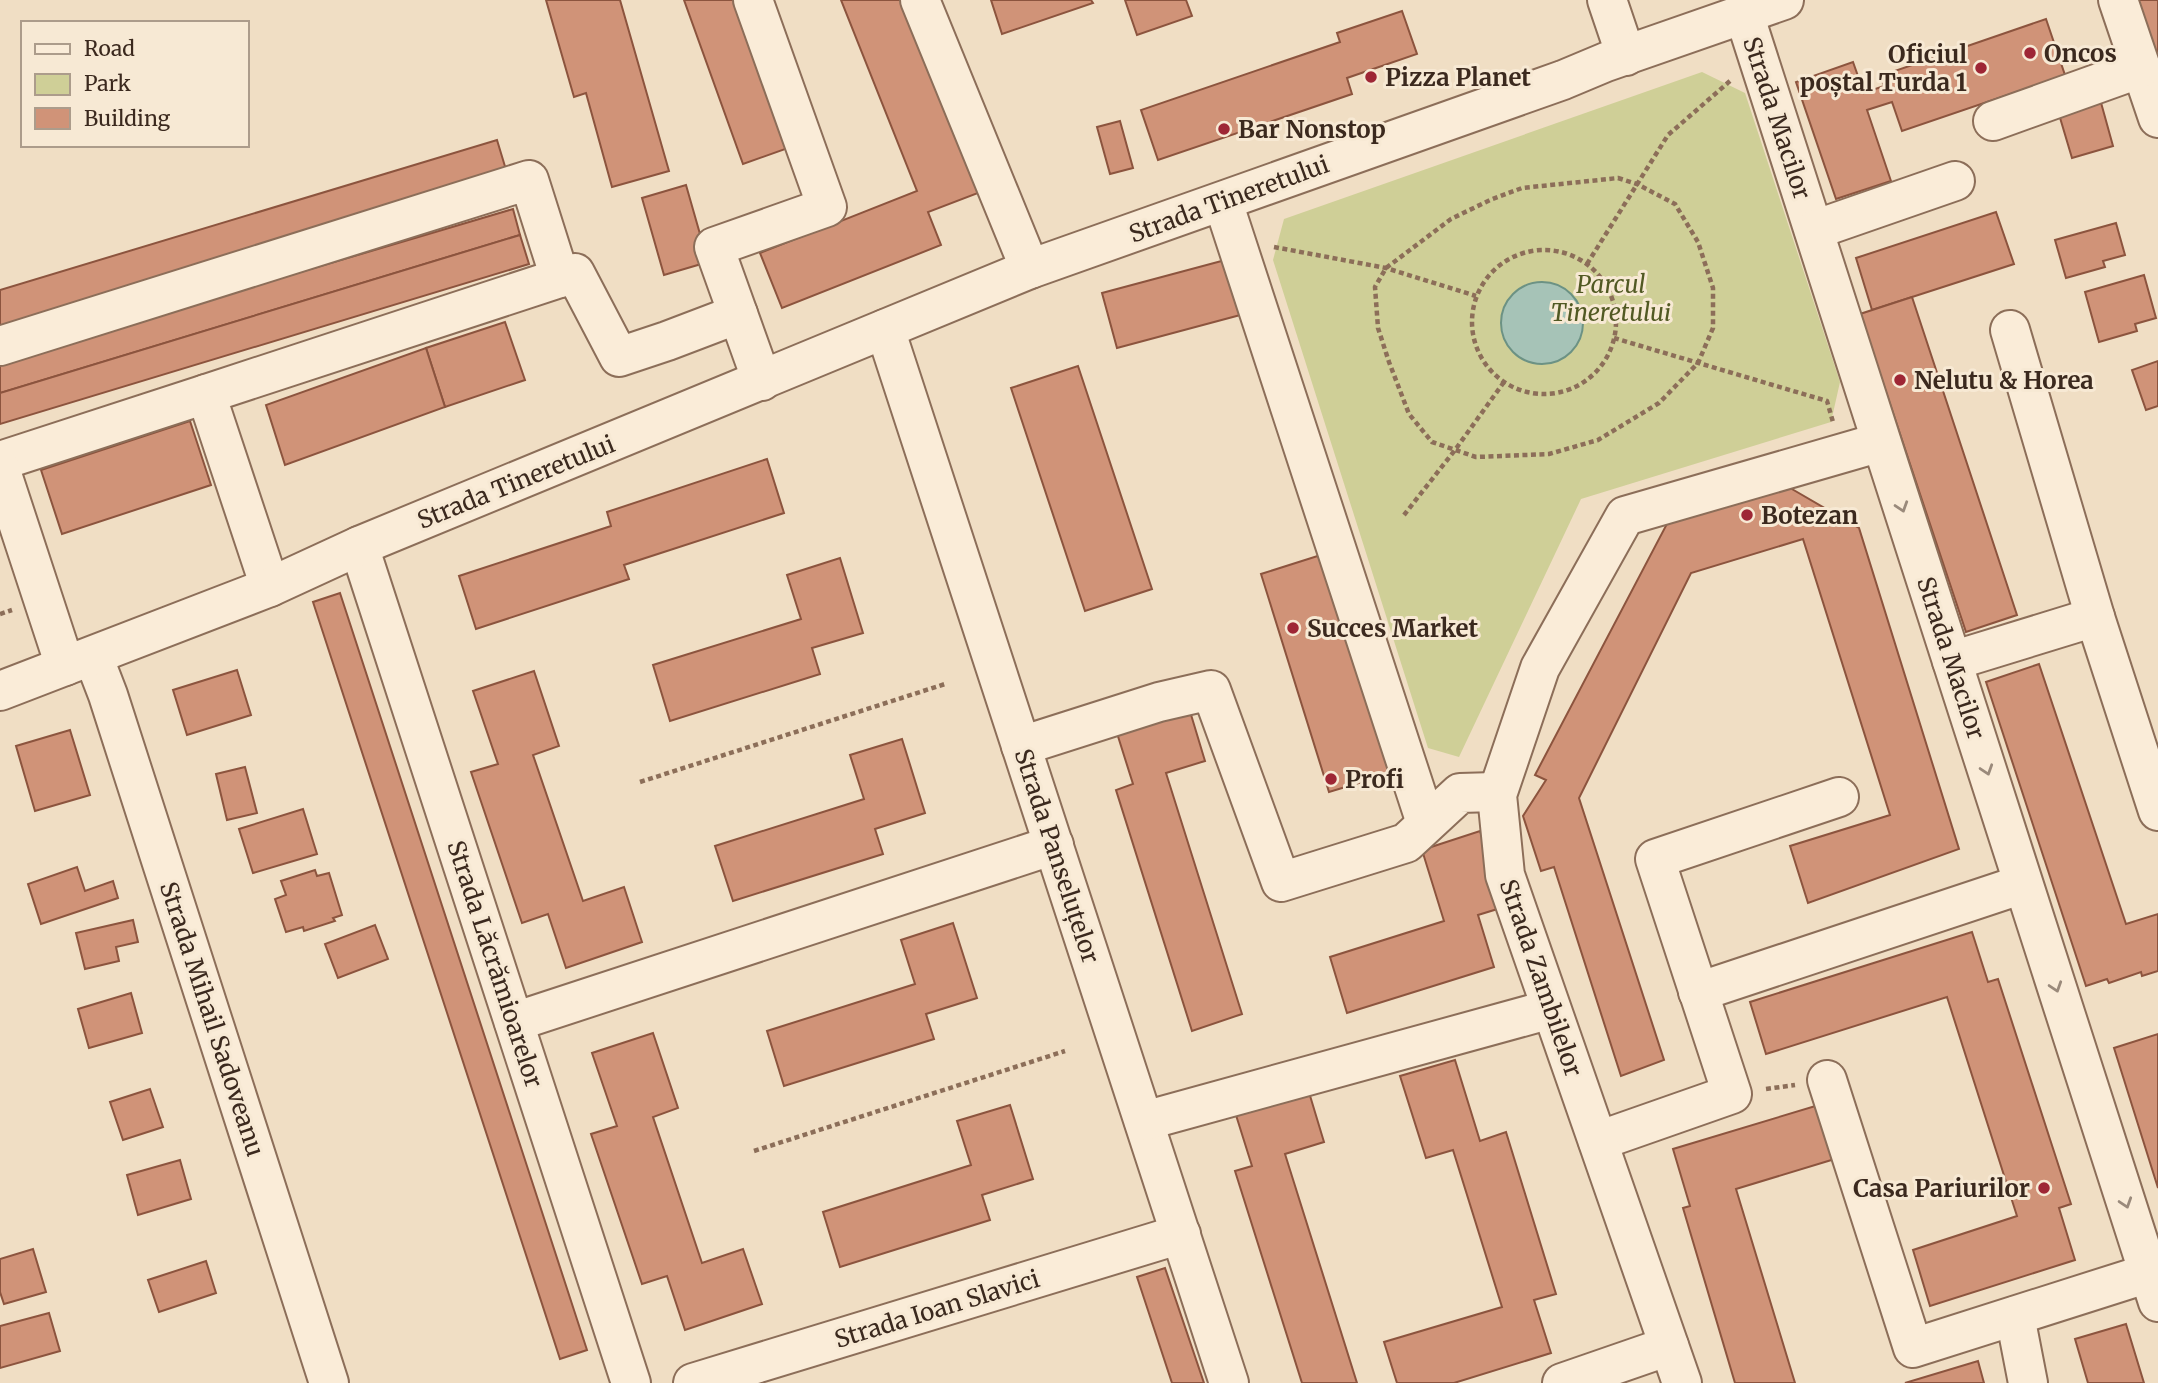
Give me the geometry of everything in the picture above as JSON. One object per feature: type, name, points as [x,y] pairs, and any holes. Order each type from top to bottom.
[{"type":"street","points":[[753,0],[827,207],[715,247],[762,381]]},
{"type":"street","points":[[920,0],[1030,269]]},
{"type":"street","points":[[1607,0],[1626,56]]},
{"type":"street","name":"Strada Tineretului","points":[[0,691],[270,587],[359,546],[1030,269],[1784,0]]},
{"type":"street","points":[[1993,121],[2151,90],[2118,0]]},
{"type":"street","name":"Strada Macilor","points":[[1744,14],[2153,1287]]},
{"type":"street","points":[[0,346],[529,180],[560,278]]},
{"type":"street","points":[[1814,230],[1955,181]]},
{"type":"street","points":[[1223,202],[1426,824]]},
{"type":"street","points":[[0,461],[575,273],[619,357],[738,314]]},
{"type":"street","name":"Strada Panseluțelor","points":[[886,329],[1229,1383]]},
{"type":"street","points":[[2010,330],[2095,617],[2158,811]]},
{"type":"street","points":[[206,394],[270,587]]},
{"type":"street","name":"Strada Zambilelor","points":[[1682,1383],[1505,875],[1497,795],[1540,668],[1625,516],[1881,442]]},
{"type":"street","name":"Strada Mihail Sadoveanu","points":[[0,468],[79,661],[112,708],[328,1383]]},
{"type":"street","name":"Strada Lăcrămioarelor","points":[[359,546],[631,1383]]},
{"type":"street","points":[[1952,661],[2095,617]]},
{"type":"street","points":[[1021,746],[1159,702],[1211,690],[1281,882],[1406,843],[1460,793],[1495,792],[1497,795]]},
{"type":"street","points":[[1598,1141],[1732,1094],[1655,859],[1839,797]]},
{"type":"street","points":[[514,1022],[1054,845]]},
{"type":"street","points":[[1699,992],[2023,884]]},
{"type":"street","points":[[1144,1121],[1551,1009]]},
{"type":"street","points":[[1827,1080],[1913,1349],[2014,1316],[2153,1287]]},
{"type":"street","name":"Strada Ioan Slavici","points":[[693,1383],[1181,1234]]},
{"type":"street","points":[[2014,1316],[2028,1383]]},
{"type":"street","points":[[1562,1383],[1669,1346]]},
{"type":"path","points":[[1587,264],[1668,135],[1734,77],[1760,68]]},
{"type":"path","points":[[1618,178],[1637,184],[1675,204],[1698,242],[1713,288],[1713,328],[1698,363],[1659,403],[1598,440],[1549,454],[1476,457],[1432,442],[1409,414],[1378,328],[1376,287],[1386,268],[1451,219],[1490,200],[1522,188],[1618,178]]},
{"type":"path","points":[[1236,239],[1386,268],[1476,296]]},
{"type":"path","points":[[1544,249],[1565,252],[1587,264],[1601,277],[1611,295],[1616,317],[1614,338],[1606,358],[1593,375],[1574,387],[1554,393],[1532,394],[1512,387],[1494,375],[1481,358],[1473,337],[1472,316],[1476,296],[1487,276],[1503,261],[1522,252],[1544,249]]},
{"type":"path","points":[[1614,338],[1827,401],[1841,454]]},
{"type":"path","points":[[1404,515],[1504,382]]},
{"type":"path","points":[[640,782],[946,684]]},
{"type":"path","points":[[754,1151],[1065,1051]]},
{"type":"path","points":[[1732,1094],[1827,1080]]},
{"type":"green space","name":"Parcul Tineretului","points":[[1702,72],[1745,93],[1840,382],[1831,422],[1581,499],[1459,757],[1428,748],[1273,260],[1284,219]]},
{"type":"shaded area","points":[[1542,282],[1558,285],[1571,294],[1580,307],[1583,323],[1580,339],[1571,352],[1558,361],[1542,364],[1526,361],[1513,352],[1504,339],[1501,323],[1504,307],[1513,294],[1526,285]]},
{"type":"building","points":[[546,0],[620,0],[669,171],[612,187],[586,93],[574,97]]},
{"type":"building","points":[[684,0],[738,0],[791,147],[743,164]]},
{"type":"building","points":[[841,0],[901,0],[978,193],[928,212],[941,245],[782,308],[760,253],[917,191]]},
{"type":"building","points":[[991,0],[1091,0],[1093,3],[1002,34]]},
{"type":"building","points":[[1125,0],[1186,0],[1192,16],[1137,35]]},
{"type":"building","points":[[2136,0],[2158,0],[2158,51],[2153,52]]},
{"type":"building","points":[[1402,11],[1417,54],[1347,78],[1352,94],[1158,160],[1141,110],[1340,42],[1337,33]]},
{"type":"building","points":[[2046,19],[2068,84],[2034,96],[2031,87],[1902,131],[1892,102],[1867,110],[1891,181],[1836,199],[1796,82],[1853,62],[1864,93],[1884,86],[1880,76]]},
{"type":"building","points":[[2100,99],[2113,146],[2072,158],[2058,111]]},
{"type":"building","points":[[1120,121],[1133,168],[1110,174],[1097,127]]},
{"type":"building","points":[[497,140],[507,173],[0,326],[0,290]]},
{"type":"building","points":[[686,185],[708,262],[664,275],[642,198]]},
{"type":"building","points":[[513,209],[520,235],[0,393],[0,361]]},
{"type":"building","points":[[1996,212],[2014,264],[1872,310],[1856,258]]},
{"type":"building","points":[[2116,223],[2125,255],[2103,261],[2105,267],[2066,278],[2055,240]]},
{"type":"building","points":[[520,235],[529,264],[0,424],[0,393]]},
{"type":"building","points":[[1229,259],[1244,314],[1117,348],[1102,293]]},
{"type":"building","points":[[2144,275],[2156,318],[2135,324],[2137,331],[2099,342],[2085,292]]},
{"type":"building","points":[[1912,297],[2017,615],[1966,632],[1860,314]]},
{"type":"building","points":[[505,322],[525,380],[445,407],[426,348]]},
{"type":"building","points":[[426,348],[445,407],[285,465],[266,405]]},
{"type":"building","points":[[2158,361],[2158,406],[2146,410],[2132,370]]},
{"type":"building","points":[[1078,366],[1152,589],[1085,611],[1011,388]]},
{"type":"building","points":[[190,421],[211,485],[62,534],[41,470]]},
{"type":"building","points":[[767,459],[784,513],[624,565],[629,579],[476,629],[459,576],[611,526],[607,512]]},
{"type":"building","points":[[1785,485],[1859,528],[1959,849],[1808,903],[1790,846],[1890,815],[1803,539],[1691,573],[1579,798],[1664,1060],[1621,1076],[1554,867],[1541,871],[1523,816],[1546,780],[1535,775],[1670,518]]},
{"type":"building","points":[[1327,553],[1395,772],[1329,792],[1261,574]]},
{"type":"building","points":[[840,558],[863,633],[812,648],[820,674],[670,721],[653,665],[801,619],[787,575]]},
{"type":"building","points":[[340,593],[587,1350],[560,1359],[313,602]]},
{"type":"building","points":[[2039,664],[2126,924],[2158,914],[2158,971],[2142,976],[2141,972],[2109,983],[2107,979],[2086,986],[1986,682]]},
{"type":"building","points":[[237,670],[251,715],[187,735],[173,690]]},
{"type":"building","points":[[534,671],[559,746],[533,755],[583,901],[624,887],[642,942],[566,968],[548,914],[522,923],[471,772],[498,764],[473,691]]},
{"type":"building","points":[[1189,708],[1205,761],[1166,773],[1242,1014],[1192,1031],[1116,790],[1133,784],[1116,730]]},
{"type":"building","points":[[70,730],[90,795],[35,811],[16,746]]},
{"type":"building","points":[[902,739],[925,813],[875,829],[883,854],[733,901],[715,846],[864,799],[850,755]]},
{"type":"building","points":[[245,767],[257,813],[227,820],[216,774]]},
{"type":"building","points":[[303,809],[317,854],[253,873],[239,829]]},
{"type":"building","points":[[1480,831],[1504,907],[1478,915],[1494,967],[1347,1013],[1330,957],[1444,921],[1422,850]]},
{"type":"building","points":[[77,867],[85,891],[113,881],[118,898],[41,924],[28,884]]},
{"type":"building","points":[[315,870],[317,876],[329,873],[342,915],[333,918],[335,921],[304,931],[303,927],[286,932],[275,899],[286,895],[281,881]]},
{"type":"building","points":[[133,920],[138,942],[116,947],[119,961],[85,969],[76,933]]},
{"type":"building","points":[[953,923],[977,998],[926,1014],[934,1039],[784,1086],[767,1031],[915,984],[901,940]]},
{"type":"building","points":[[375,925],[388,959],[338,978],[325,944]]},
{"type":"building","points":[[1972,932],[1988,982],[1998,979],[2071,1204],[2059,1208],[2075,1260],[1930,1306],[1913,1250],[2017,1216],[1947,997],[1766,1054],[1750,1002]]},
{"type":"building","points":[[131,993],[142,1033],[89,1048],[78,1009]]},
{"type":"building","points":[[653,1033],[678,1108],[653,1117],[702,1263],[743,1249],[762,1304],[685,1330],[667,1276],[642,1284],[591,1134],[617,1126],[592,1053]]},
{"type":"building","points":[[2158,1034],[2158,1188],[2114,1048]]},
{"type":"building","points":[[1455,1060],[1480,1141],[1506,1132],[1556,1294],[1534,1300],[1551,1353],[1454,1383],[1397,1383],[1384,1342],[1502,1307],[1453,1150],[1426,1158],[1400,1076]]},
{"type":"building","points":[[150,1089],[163,1127],[123,1140],[110,1102]]},
{"type":"building","points":[[1308,1089],[1324,1142],[1285,1154],[1357,1383],[1302,1383],[1235,1171],[1252,1166],[1235,1112]]},
{"type":"building","points":[[1822,1104],[1838,1158],[1736,1189],[1795,1383],[1735,1383],[1683,1208],[1690,1206],[1673,1149]]},
{"type":"building","points":[[1010,1105],[1033,1179],[982,1195],[990,1220],[840,1267],[823,1212],[971,1165],[957,1121]]},
{"type":"building","points":[[180,1160],[191,1199],[138,1215],[127,1175]]},
{"type":"building","points":[[33,1249],[46,1292],[4,1304],[0,1292],[0,1259]]},
{"type":"building","points":[[206,1261],[216,1293],[159,1312],[148,1280]]},
{"type":"building","points":[[1165,1268],[1204,1383],[1172,1383],[1137,1277]]},
{"type":"building","points":[[49,1313],[60,1351],[0,1368],[0,1326]]},
{"type":"building","points":[[2126,1324],[2144,1383],[2088,1383],[2075,1339]]},
{"type":"building","points":[[1978,1361],[1984,1383],[1905,1383]]},
{"type":"place","name":"Oncos","points":[[2030,53]]},
{"type":"place","name":"Oficiul poștal Turda 1","points":[[1981,68]]},
{"type":"place","name":"Pizza Planet","points":[[1371,77]]},
{"type":"place","name":"Bar Nonstop","points":[[1224,129]]},
{"type":"place","name":"Nelutu & Horea","points":[[1900,380]]},
{"type":"place","name":"Botezan","points":[[1747,515]]},
{"type":"place","name":"Succes Market","points":[[1293,628]]},
{"type":"place","name":"Profi","points":[[1331,779]]},
{"type":"place","name":"Casa Pariurilor","points":[[2044,1188]]}]
